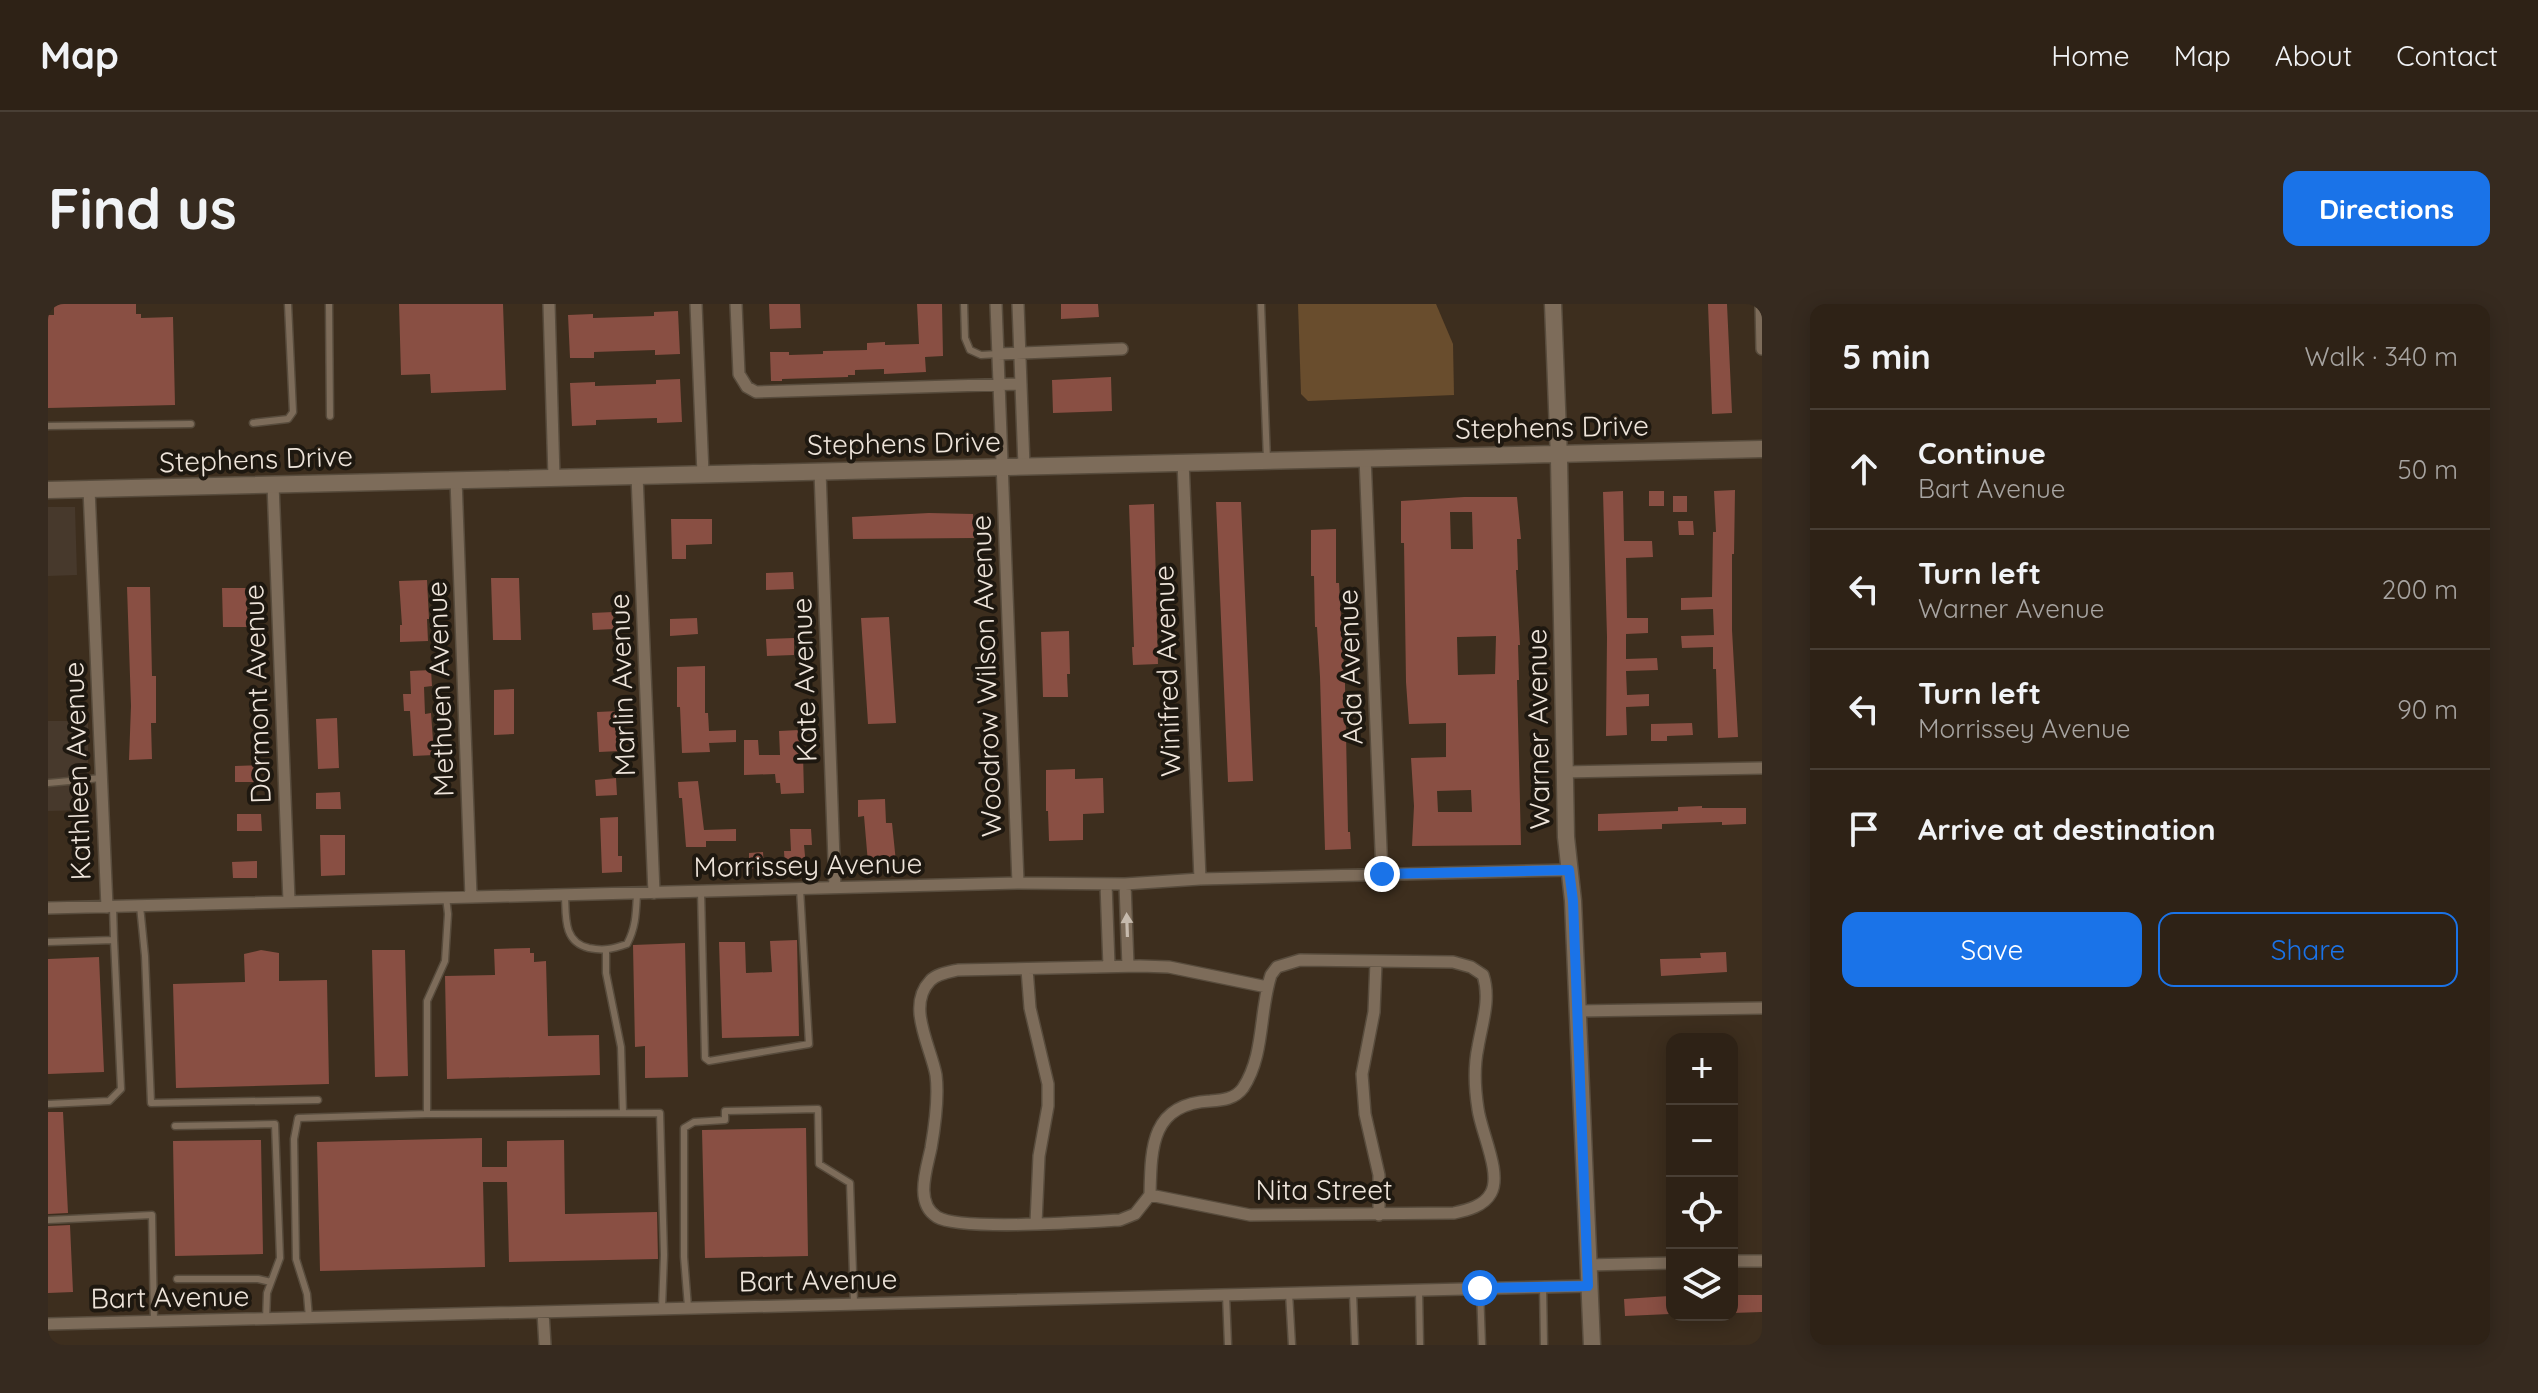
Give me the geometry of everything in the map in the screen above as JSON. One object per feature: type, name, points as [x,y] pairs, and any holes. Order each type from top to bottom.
[{"type":"street","points":[[549,304],[554,477]]},
{"type":"street","points":[[696,304],[703,474]]},
{"type":"street","points":[[736,304],[739,374],[747,387],[756,392],[1021,384]]},
{"type":"street","name":"Woodrow Wilson Avenue","points":[[996,304],[1018,883]]},
{"type":"street","points":[[1018,304],[1024,466]]},
{"type":"street","name":"Warner Avenue","points":[[1553,304],[1559,452],[1564,772],[1573,901],[1592,1345]]},
{"type":"street","points":[[1761,304],[1762,349]]},
{"type":"street","points":[[998,354],[1122,349]]},
{"type":"street","name":"Stephens Drive","points":[[48,490],[1762,449]]},
{"type":"street","name":"Ada Avenue","points":[[1365,457],[1382,874]]},
{"type":"street","name":"Winifred Avenue","points":[[1183,461],[1200,879]]},
{"type":"street","name":"Kate Avenue","points":[[820,471],[835,888]]},
{"type":"street","name":"Marlin Avenue","points":[[637,475],[654,893]]},
{"type":"street","name":"Methuen Avenue","points":[[456,479],[471,897]]},
{"type":"street","name":"Dormont Avenue","points":[[273,484],[289,901]]},
{"type":"street","name":"Kathleen Avenue","points":[[89,489],[101,778],[110,907]]},
{"type":"street","points":[[1564,772],[1762,768]]},
{"type":"street","name":"Morrissey Avenue","points":[[48,908],[1018,883],[1125,884],[1200,879],[1569,870]]},
{"type":"street","points":[[1106,884],[1109,966]]},
{"type":"street","points":[[1125,884],[1128,966]]},
{"type":"street","points":[[1267,987],[1169,967],[1128,966],[958,970],[930,980],[921,998],[920,1018],[936,1075],[936,1098],[924,1187],[926,1204],[936,1216],[968,1223],[1120,1220],[1135,1214],[1150,1195],[1152,1154],[1159,1125],[1185,1105],[1233,1096],[1243,1087],[1256,1057],[1271,975],[1277,967],[1300,960],[1376,962],[1375,1003],[1362,1074],[1365,1114],[1379,1175],[1379,1215]]},
{"type":"street","name":"Nita Street","points":[[1150,1195],[1250,1215],[1454,1213],[1482,1203],[1492,1192],[1492,1163],[1477,1107],[1477,1051],[1487,992],[1483,975],[1471,967],[1453,962],[1376,962]]},
{"type":"street","points":[[1027,969],[1030,1008],[1048,1084],[1048,1106],[1039,1156],[1036,1223]]},
{"type":"street","points":[[1578,1011],[1762,1008]]},
{"type":"street","points":[[1738,1261],[1762,1261]]},
{"type":"street","points":[[1587,1265],[1666,1263]]},
{"type":"street","name":"Bart Avenue","points":[[48,1324],[1588,1286]]},
{"type":"street","points":[[543,1312],[545,1345]]},
{"type":"lane","points":[[253,423],[288,419],[293,412],[288,304]]},
{"type":"lane","points":[[329,304],[330,416]]},
{"type":"lane","points":[[964,304],[965,338],[970,350],[981,355],[998,354]]},
{"type":"lane","points":[[1261,304],[1267,460]]},
{"type":"lane","points":[[48,426],[191,424]]},
{"type":"lane","points":[[48,783],[101,778]]},
{"type":"lane","points":[[701,892],[705,1058],[709,1061],[809,1044],[800,889]]},
{"type":"lane","points":[[565,895],[566,921],[571,939],[579,945],[606,951],[627,944],[636,927],[637,893]]},
{"type":"lane","points":[[427,1114],[427,1001],[445,961],[446,897]]},
{"type":"lane","points":[[140,906],[151,1103],[318,1100]]},
{"type":"lane","points":[[48,1104],[109,1101],[121,1089],[110,907]]},
{"type":"lane","points":[[48,942],[114,940]]},
{"type":"lane","points":[[606,951],[606,973],[621,1047],[623,1113]]},
{"type":"lane","points":[[688,1307],[684,1257],[684,1128],[694,1122],[725,1120],[725,1111],[818,1109],[819,1164],[850,1183],[854,1303]]},
{"type":"lane","points":[[309,1318],[307,1294],[296,1259],[294,1139],[298,1118],[427,1114],[660,1113],[664,1255],[662,1308]]},
{"type":"lane","points":[[175,1126],[275,1124],[280,1258],[267,1293],[266,1320]]},
{"type":"lane","points":[[48,1220],[152,1215],[154,1321]]},
{"type":"lane","points":[[177,1279],[258,1279],[271,1282]]},
{"type":"lane","points":[[1543,1287],[1544,1345]]},
{"type":"lane","points":[[1480,1288],[1482,1345]]},
{"type":"lane","points":[[1419,1290],[1420,1345]]},
{"type":"lane","points":[[1353,1291],[1355,1345]]},
{"type":"lane","points":[[1289,1293],[1292,1345]]},
{"type":"lane","points":[[1226,1295],[1228,1345]]},
{"type":"shaded area","points":[[1298,304],[1436,304],[1453,344],[1454,395],[1308,401],[1301,394]]},
{"type":"shaded area","points":[[48,507],[75,507],[77,575],[48,576]]},
{"type":"shaded area","points":[[48,721],[88,721],[88,810],[48,811]]},
{"type":"building","points":[[54,304],[136,304],[136,314],[141,314],[141,318],[173,317],[175,405],[48,408],[48,315],[54,315]]},
{"type":"building","points":[[399,304],[503,304],[506,390],[431,393],[430,374],[401,375]]},
{"type":"building","points":[[769,304],[800,304],[801,328],[770,329]]},
{"type":"building","points":[[917,304],[942,304],[943,356],[925,357],[926,372],[884,374],[884,369],[855,370],[855,375],[848,377],[771,381],[770,352],[823,354],[823,351],[867,350],[867,343],[919,344]]},
{"type":"building","points":[[1061,304],[1098,304],[1099,317],[1061,319]]},
{"type":"building","points":[[1708,304],[1727,304],[1732,413],[1712,414]]},
{"type":"building","points":[[678,311],[680,354],[655,355],[655,350],[594,352],[594,358],[570,358],[568,315],[593,314],[593,318],[654,316],[654,312]]},
{"type":"building","points":[[1111,377],[1112,411],[1053,413],[1052,380]]},
{"type":"building","points":[[680,379],[682,422],[657,423],[657,418],[596,420],[596,425],[572,426],[570,383],[595,382],[595,386],[656,384],[656,380]]},
{"type":"building","points":[[1735,490],[1732,630],[1738,737],[1718,738],[1713,647],[1682,648],[1681,636],[1714,635],[1713,609],[1681,610],[1681,598],[1712,597],[1713,532],[1716,532],[1714,491]]},
{"type":"building","points":[[1623,491],[1624,541],[1652,541],[1653,557],[1626,558],[1627,618],[1648,618],[1648,633],[1626,634],[1626,659],[1657,658],[1658,670],[1626,671],[1627,695],[1649,694],[1649,706],[1626,707],[1627,735],[1606,736],[1603,492]]},
{"type":"building","points":[[1649,491],[1664,491],[1664,506],[1649,506]]},
{"type":"building","points":[[1673,496],[1687,496],[1687,512],[1673,512]]},
{"type":"building","points":[[1517,497],[1521,539],[1517,539],[1516,570],[1520,645],[1517,680],[1521,845],[1412,846],[1414,806],[1411,758],[1446,757],[1446,723],[1409,724],[1401,501]],"holes":[[[1450,512],[1472,512],[1473,549],[1451,549]],[[1496,636],[1495,674],[1458,675],[1457,637]],[[1471,790],[1472,812],[1438,812],[1437,791]]]},
{"type":"building","points":[[1216,502],[1241,502],[1253,781],[1228,782]]},
{"type":"building","points":[[1154,504],[1158,664],[1133,665],[1129,505]]},
{"type":"building","points":[[973,514],[974,538],[853,539],[852,517]]},
{"type":"building","points":[[671,519],[712,519],[712,544],[686,545],[686,559],[672,559]]},
{"type":"building","points":[[1678,521],[1693,521],[1694,535],[1679,535]]},
{"type":"building","points":[[1336,529],[1336,583],[1339,583],[1345,684],[1351,849],[1325,850],[1320,677],[1314,576],[1311,576],[1311,530]]},
{"type":"building","points":[[793,572],[794,589],[766,590],[766,573]]},
{"type":"building","points":[[491,578],[519,578],[521,640],[493,640]]},
{"type":"building","points":[[427,580],[428,641],[400,642],[399,581]]},
{"type":"building","points":[[127,587],[150,587],[152,676],[156,676],[156,723],[151,723],[152,759],[129,760],[131,706]]},
{"type":"building","points":[[222,588],[246,588],[248,627],[223,627]]},
{"type":"building","points":[[613,612],[614,629],[593,630],[592,613]]},
{"type":"building","points":[[889,617],[896,723],[868,724],[861,618]]},
{"type":"building","points":[[697,618],[698,634],[670,636],[670,619]]},
{"type":"building","points":[[1069,631],[1068,697],[1043,697],[1041,632]]},
{"type":"building","points":[[794,638],[794,655],[767,656],[766,639]]},
{"type":"building","points":[[705,666],[705,713],[708,713],[709,731],[736,730],[736,742],[709,743],[710,752],[682,753],[677,667]]},
{"type":"building","points":[[431,670],[432,686],[424,687],[425,714],[431,713],[434,755],[413,756],[410,711],[404,711],[403,694],[411,694],[410,671]]},
{"type":"building","points":[[514,689],[514,734],[494,735],[494,690]]},
{"type":"building","points":[[618,711],[620,751],[599,752],[597,712]]},
{"type":"building","points":[[337,718],[339,768],[318,769],[316,719]]},
{"type":"building","points":[[1692,723],[1693,735],[1667,736],[1667,741],[1651,741],[1651,724]]},
{"type":"building","points":[[799,730],[804,793],[781,794],[775,774],[744,775],[744,740],[758,740],[759,755],[780,755],[779,731]]},
{"type":"building","points":[[260,765],[260,782],[235,782],[235,766]]},
{"type":"building","points":[[1075,769],[1075,779],[1103,778],[1104,813],[1083,814],[1083,840],[1049,841],[1046,770]]},
{"type":"building","points":[[616,778],[617,795],[596,796],[595,780]]},
{"type":"building","points":[[698,781],[704,830],[736,829],[736,841],[706,841],[706,847],[686,847],[678,782]]},
{"type":"building","points":[[340,792],[341,809],[316,809],[316,793]]},
{"type":"building","points":[[885,799],[886,823],[892,823],[896,862],[868,863],[864,816],[858,817],[858,800]]},
{"type":"building","points":[[1678,807],[1746,808],[1746,824],[1662,824],[1662,829],[1598,831],[1598,814],[1678,811]]},
{"type":"building","points":[[237,814],[261,814],[262,831],[237,831]]},
{"type":"building","points":[[618,817],[618,856],[622,856],[622,872],[602,873],[600,818]]},
{"type":"building","points":[[790,829],[811,829],[812,845],[804,845],[806,867],[785,868],[784,851],[791,851]]},
{"type":"building","points":[[320,835],[345,835],[345,875],[321,876]]},
{"type":"building","points":[[763,852],[764,869],[749,869],[749,853]]},
{"type":"building","points":[[257,861],[257,878],[233,878],[232,862]]},
{"type":"building","points":[[797,940],[799,1036],[722,1038],[719,942],[745,942],[746,973],[772,972],[770,941]]},
{"type":"building","points":[[685,943],[688,1077],[645,1078],[645,1046],[635,1047],[633,945]]},
{"type":"building","points":[[530,948],[530,953],[534,953],[534,962],[546,961],[548,1036],[599,1035],[600,1075],[447,1079],[445,976],[495,975],[494,949]]},
{"type":"building","points":[[261,950],[279,953],[279,981],[327,980],[329,1084],[176,1088],[173,984],[245,982],[244,954]]},
{"type":"building","points":[[372,950],[405,950],[408,1076],[375,1077]]},
{"type":"building","points":[[1726,952],[1727,972],[1661,976],[1660,959],[1701,958],[1700,953]]},
{"type":"building","points":[[99,957],[104,1072],[48,1074],[48,959]]},
{"type":"building","points":[[48,1112],[63,1112],[68,1213],[48,1214]]},
{"type":"building","points":[[806,1128],[808,1256],[705,1258],[702,1130]]},
{"type":"building","points":[[482,1138],[482,1167],[507,1167],[507,1141],[564,1140],[565,1214],[657,1212],[658,1259],[509,1262],[507,1182],[483,1182],[485,1267],[320,1271],[317,1142]]},
{"type":"building","points":[[261,1140],[263,1254],[175,1256],[173,1141]]},
{"type":"building","points":[[70,1225],[73,1292],[48,1293],[48,1226]]},
{"type":"building","points":[[1738,1295],[1762,1295],[1762,1312],[1738,1313]]},
{"type":"building","points":[[1666,1296],[1666,1314],[1625,1316],[1624,1299]]},
{"type":"route","points":[[1382,874],[1569,870],[1573,901],[1588,1286],[1480,1288]]}]
